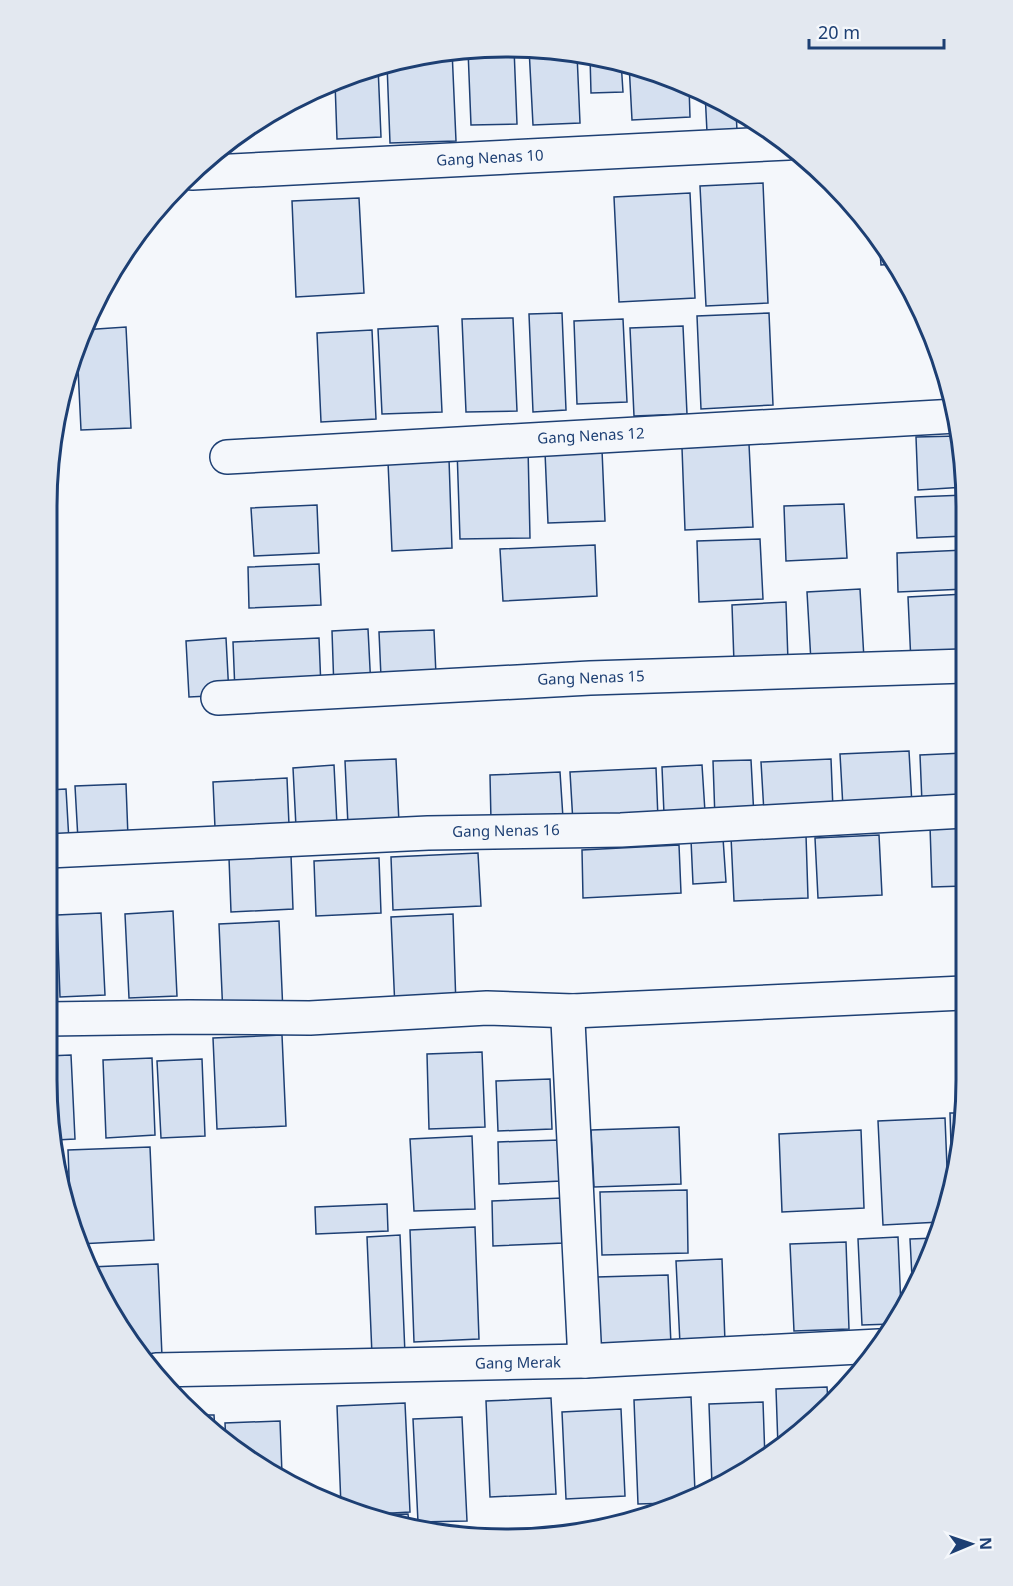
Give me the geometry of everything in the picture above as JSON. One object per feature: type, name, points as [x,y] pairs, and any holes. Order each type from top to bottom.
[{"type":"street","name":"Gang Nenas 10","points":[[207,172],[771,144]]},
{"type":"street","name":"Gang Nenas 12","points":[[227,458],[946,417]]},
{"type":"street","name":"Gang Nenas 15","points":[[218,698],[590,678],[956,666]]},
{"type":"street","name":"Gang Nenas 16","points":[[57,851],[428,833],[621,830],[956,811]]},
{"type":"street","points":[[57,1019],[322,1017],[487,1008],[573,1011],[956,993]]},
{"type":"street","points":[[573,1011],[568,1026],[585,1361]]},
{"type":"street","name":"Gang Merak","points":[[164,1370],[585,1361],[868,1347]]},
{"type":"building","points":[[514,57],[517,124],[471,125],[468,59]]},
{"type":"building","points":[[530,58],[577,63],[580,123],[533,125]]},
{"type":"building","points":[[452,61],[456,141],[390,143],[387,73]]},
{"type":"building","points":[[590,65],[622,72],[623,92],[591,93]]},
{"type":"building","points":[[630,74],[689,96],[690,117],[632,120]]},
{"type":"building","points":[[378,76],[381,137],[337,139],[335,91]]},
{"type":"building","points":[[706,103],[737,121],[737,131],[707,132]]},
{"type":"building","points":[[763,183],[768,303],[706,306],[700,186]]},
{"type":"building","points":[[690,193],[695,298],[619,302],[614,197]]},
{"type":"building","points":[[359,198],[364,293],[296,297],[292,201]]},
{"type":"building","points":[[562,313],[566,410],[533,412],[529,314]]},
{"type":"building","points":[[769,313],[773,405],[701,409],[697,316]]},
{"type":"building","points":[[513,318],[517,411],[466,412],[462,319]]},
{"type":"building","points":[[623,319],[627,402],[577,404],[574,321]]},
{"type":"building","points":[[438,326],[442,412],[382,414],[378,329]]},
{"type":"building","points":[[683,326],[687,414],[634,416],[630,328]]},
{"type":"building","points":[[126,327],[131,428],[81,430],[78,371],[93,329]]},
{"type":"building","points":[[372,330],[376,419],[321,422],[317,333]]},
{"type":"building","points":[[950,436],[955,488],[918,490],[916,437]]},
{"type":"building","points":[[749,444],[753,527],[685,530],[682,448]]},
{"type":"building","points":[[528,447],[530,538],[460,539],[457,449]]},
{"type":"building","points":[[602,450],[605,521],[548,523],[545,452]]},
{"type":"building","points":[[449,459],[452,548],[392,551],[388,462]]},
{"type":"building","points":[[956,495],[956,536],[917,538],[915,497]]},
{"type":"building","points":[[844,504],[847,558],[786,561],[784,506]]},
{"type":"building","points":[[317,505],[319,553],[254,556],[251,508]]},
{"type":"building","points":[[760,539],[763,599],[699,602],[697,541]]},
{"type":"building","points":[[595,545],[597,596],[503,601],[500,549]]},
{"type":"building","points":[[956,550],[956,589],[898,592],[897,553]]},
{"type":"building","points":[[319,564],[321,605],[249,608],[248,567]]},
{"type":"building","points":[[860,589],[864,659],[811,662],[807,592]]},
{"type":"building","points":[[956,594],[956,661],[911,663],[908,597]]},
{"type":"building","points":[[786,602],[788,661],[734,663],[732,605]]},
{"type":"building","points":[[368,629],[371,688],[334,690],[332,631]]},
{"type":"building","points":[[434,630],[436,675],[381,677],[379,632]]},
{"type":"building","points":[[226,638],[229,695],[189,697],[186,641]]},
{"type":"building","points":[[319,638],[321,688],[235,692],[233,642]]},
{"type":"building","points":[[909,751],[912,805],[843,808],[840,754]]},
{"type":"building","points":[[956,753],[956,801],[922,803],[920,755]]},
{"type":"building","points":[[396,759],[399,823],[348,825],[345,761]]},
{"type":"building","points":[[831,759],[833,810],[764,813],[761,762]]},
{"type":"building","points":[[751,760],[754,817],[715,819],[713,761]]},
{"type":"building","points":[[334,765],[337,825],[296,827],[293,768]]},
{"type":"building","points":[[702,765],[705,812],[664,814],[662,767]]},
{"type":"building","points":[[656,768],[658,819],[573,823],[570,772]]},
{"type":"building","points":[[560,772],[563,818],[491,821],[490,775]]},
{"type":"building","points":[[287,778],[289,825],[215,828],[213,782]]},
{"type":"building","points":[[126,784],[128,837],[78,840],[75,786]]},
{"type":"building","points":[[66,789],[69,841],[57,842],[57,790]]},
{"type":"building","points":[[956,824],[956,886],[932,887],[930,826]]},
{"type":"building","points":[[806,835],[808,898],[734,901],[731,837]]},
{"type":"building","points":[[879,835],[882,895],[818,898],[815,838]]},
{"type":"building","points":[[723,838],[726,882],[693,884],[691,840]]},
{"type":"building","points":[[679,845],[681,893],[583,898],[582,850]]},
{"type":"building","points":[[478,853],[481,906],[393,910],[391,857]]},
{"type":"building","points":[[291,855],[293,909],[231,912],[229,858]]},
{"type":"building","points":[[379,858],[381,913],[316,916],[314,861]]},
{"type":"building","points":[[173,911],[177,996],[129,998],[125,914]]},
{"type":"building","points":[[101,913],[105,995],[60,997],[57,915]]},
{"type":"building","points":[[453,914],[456,1006],[395,1009],[391,917]]},
{"type":"building","points":[[279,921],[283,1013],[223,1016],[219,924]]},
{"type":"building","points":[[282,1035],[286,1126],[217,1129],[213,1038]]},
{"type":"building","points":[[482,1052],[485,1127],[429,1129],[427,1054]]},
{"type":"building","points":[[71,1055],[75,1139],[61,1140],[57,1056]]},
{"type":"building","points":[[152,1058],[155,1135],[106,1138],[103,1060]]},
{"type":"building","points":[[202,1059],[205,1136],[161,1138],[157,1061]]},
{"type":"building","points":[[550,1079],[552,1129],[498,1131],[496,1081]]},
{"type":"building","points":[[950,1113],[955,1113],[952,1138],[951,1144]]},
{"type":"building","points":[[945,1118],[947,1167],[933,1222],[883,1225],[878,1121]]},
{"type":"building","points":[[679,1127],[681,1184],[594,1187],[591,1130]]},
{"type":"building","points":[[861,1130],[864,1208],[782,1212],[779,1134]]},
{"type":"building","points":[[472,1136],[475,1209],[414,1211],[410,1139]]},
{"type":"building","points":[[560,1140],[561,1181],[499,1184],[498,1142]]},
{"type":"building","points":[[150,1147],[154,1240],[88,1244],[72,1196],[68,1150]]},
{"type":"building","points":[[687,1190],[688,1253],[602,1255],[600,1192]]},
{"type":"building","points":[[562,1198],[564,1243],[493,1246],[492,1201]]},
{"type":"building","points":[[387,1204],[388,1231],[316,1234],[315,1207]]},
{"type":"building","points":[[475,1227],[479,1339],[414,1342],[410,1230]]},
{"type":"building","points":[[400,1235],[405,1354],[372,1355],[367,1237]]},
{"type":"building","points":[[898,1237],[900,1296],[883,1324],[862,1325],[858,1239]]},
{"type":"building","points":[[927,1238],[912,1274],[910,1239]]},
{"type":"building","points":[[846,1242],[849,1329],[794,1331],[790,1244]]},
{"type":"building","points":[[722,1259],[725,1342],[680,1344],[676,1261]]},
{"type":"building","points":[[158,1264],[162,1356],[152,1356],[150,1353],[117,1304],[98,1267]]},
{"type":"building","points":[[668,1275],[671,1345],[599,1349],[597,1277]]},
{"type":"building","points":[[827,1387],[827,1393],[778,1438],[776,1389]]},
{"type":"building","points":[[691,1397],[695,1488],[655,1503],[638,1504],[634,1400]]},
{"type":"building","points":[[551,1398],[556,1494],[490,1497],[486,1401]]},
{"type":"building","points":[[763,1402],[765,1447],[712,1479],[709,1404]]},
{"type":"building","points":[[405,1403],[410,1512],[388,1513],[341,1497],[337,1406]]},
{"type":"building","points":[[621,1409],[625,1496],[566,1499],[562,1412]]},
{"type":"building","points":[[462,1417],[467,1521],[418,1520],[413,1419]]},
{"type":"building","points":[[280,1421],[282,1469],[233,1436],[225,1430],[225,1423]]},
{"type":"building","points":[[392,1514],[408,1514],[408,1518]]}]
